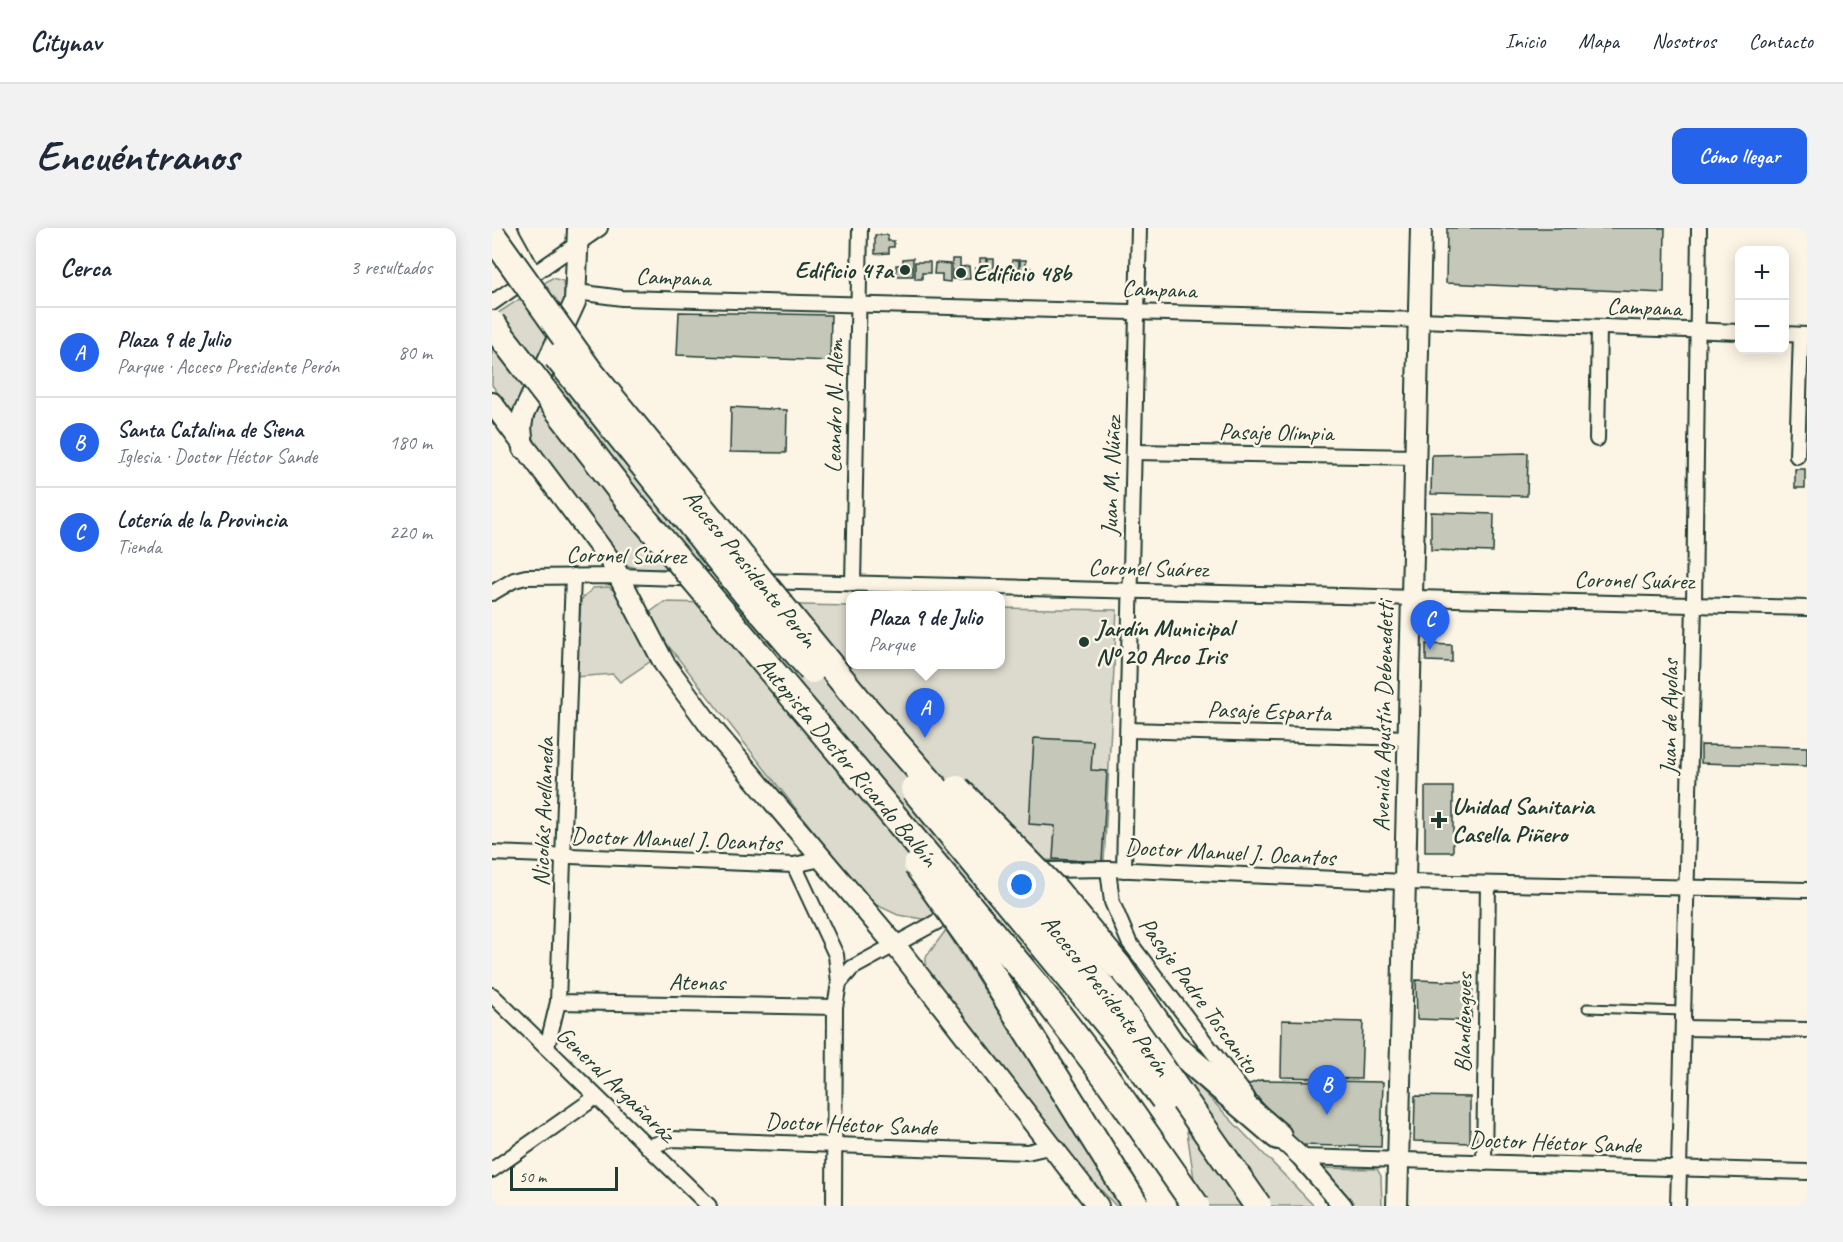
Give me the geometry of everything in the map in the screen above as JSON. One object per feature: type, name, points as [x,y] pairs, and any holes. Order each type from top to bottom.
[{"type":"highway","name":"Acceso Presidente Perón","points":[[492,235],[590,372],[821,655],[973,829],[1080,959],[1155,1057],[1258,1206]]},
{"type":"highway","name":"Autopista Doctor Ricardo Balbín","points":[[492,267],[586,398],[736,582],[999,888],[1109,1025],[1180,1121],[1237,1206]]},
{"type":"highway","name":"Autopista Doctor Ricardo Balbín","points":[[492,324],[628,501],[827,738],[899,819],[1035,984],[1106,1077],[1196,1206]]},
{"type":"highway","points":[[821,655],[989,819],[1067,903],[1118,966],[1172,1045],[1278,1136]]},
{"type":"highway","points":[[827,738],[970,939],[1136,1206]]},
{"type":"main road","name":"Avenida Agustín Debenedetti","points":[[1397,1206],[1421,228]]},
{"type":"main road","points":[[523,448],[520,427],[523,415],[571,312],[577,292],[578,235]]},
{"type":"main road","points":[[492,403],[619,576],[652,643],[678,684],[713,730],[895,945],[1098,1206]]},
{"type":"street","points":[[509,228],[534,273]]},
{"type":"street","points":[[492,303],[534,273],[578,235],[600,228]]},
{"type":"street","name":"Leandro N. Alem","points":[[853,584],[860,228]]},
{"type":"street","name":"Juan M. Núñez","points":[[1124,870],[1139,311],[1139,228]]},
{"type":"street","name":"Juan de Ayolas","points":[[1678,1206],[1688,886],[1699,228]]},
{"type":"street","name":"Campana","points":[[577,292],[622,298],[1139,311],[1735,332]]},
{"type":"street","points":[[1597,439],[1599,328]]},
{"type":"street","points":[[1789,334],[1804,335],[1797,456]]},
{"type":"street","name":"Pasaje Olimpia","points":[[1134,452],[1416,457]]},
{"type":"street","name":"Nicolás Avellaneda","points":[[547,1047],[558,1002],[573,576]]},
{"type":"street","name":"Coronel Suárez","points":[[492,593],[514,580],[526,577],[619,576],[1807,608]]},
{"type":"street","name":"Pasaje Esparta","points":[[1128,730],[1408,738]]},
{"type":"street","name":"Doctor Manuel J. Ocantos","points":[[492,853],[794,866],[821,859]]},
{"type":"street","points":[[794,866],[836,956],[839,983],[835,1007],[834,1206]]},
{"type":"street","name":"Doctor Manuel J. Ocantos","points":[[1047,870],[1108,869],[1405,882],[1807,890]]},
{"type":"street","name":"Pasaje Padre Toscanito","points":[[1108,869],[1112,902],[1129,942],[1278,1136]]},
{"type":"street","name":"Blandengues","points":[[1484,1162],[1488,884]]},
{"type":"street","points":[[839,983],[852,968],[944,918]]},
{"type":"street","name":"General Argañaráz","points":[[492,995],[709,1206]]},
{"type":"street","name":"Atenas","points":[[558,1002],[835,1007]]},
{"type":"street","points":[[1683,1028],[1807,1030]]},
{"type":"street","points":[[492,1170],[596,1097]]},
{"type":"street","points":[[1278,1136],[1301,1156],[1343,1206]]},
{"type":"street","name":"Doctor Héctor Sande","points":[[648,1147],[672,1139],[1027,1152],[1053,1146]]},
{"type":"street","name":"Doctor Héctor Sande","points":[[1301,1156],[1807,1172]]},
{"type":"lane","points":[[1587,1008],[1684,1011]]},
{"type":"shaded area","points":[[552,278],[563,281],[565,302],[516,418],[492,385],[492,317]]},
{"type":"shaded area","points":[[570,340],[754,565],[642,570],[619,563],[538,450],[532,433],[532,422]]},
{"type":"shaded area","points":[[609,587],[620,596],[625,611],[651,661],[620,682],[613,674],[575,677],[581,600],[593,588]]},
{"type":"shaded area","points":[[664,602],[846,606],[846,669],[1005,669],[1005,608],[1117,610],[1104,862],[1044,860],[1016,870],[930,920],[898,915],[868,901],[645,616]]},
{"type":"shaded area","points":[[946,930],[1122,1206],[1116,1206],[1065,1151],[926,973],[926,957]]},
{"type":"shaded area","points":[[1177,1064],[1314,1206],[1198,1206]]},
{"type":"shaded area","points":[[1320,1168],[1377,1169],[1381,1176],[1382,1206],[1354,1206]]},
{"type":"building","points":[[1447,228],[1665,228],[1664,293],[1446,283]]},
{"type":"building","points":[[875,235],[888,235],[888,241],[894,241],[894,247],[889,247],[889,253],[875,254]]},
{"type":"building","name":"Edificio 47a","points":[[913,258],[913,276],[896,276],[896,265],[903,265],[903,259]]},
{"type":"building","points":[[980,258],[987,258],[987,278],[975,277],[975,268],[980,268]]},
{"type":"building","name":"Edificio 48b","points":[[952,259],[960,259],[960,267],[969,266],[970,279],[952,279]]},
{"type":"building","points":[[988,259],[994,259],[994,267],[1000,267],[1000,278],[988,278]]},
{"type":"building","points":[[1012,260],[1019,260],[1019,279],[1007,279],[1007,269],[1012,269]]},
{"type":"building","points":[[1020,260],[1026,260],[1026,268],[1031,268],[1031,279],[1020,279]]},
{"type":"building","points":[[915,262],[930,262],[930,273],[922,273],[922,279],[915,279]]},
{"type":"building","points":[[935,263],[950,264],[950,282],[942,281],[942,274],[934,274]]},
{"type":"building","points":[[679,312],[831,315],[830,361],[677,355]]},
{"type":"building","points":[[731,407],[787,410],[786,453],[730,452]]},
{"type":"building","points":[[1528,453],[1527,496],[1431,494],[1432,455]]},
{"type":"building","points":[[1795,469],[1805,469],[1805,488],[1795,488]]},
{"type":"building","points":[[1431,512],[1494,514],[1493,552],[1431,550]]},
{"type":"building","points":[[1426,644],[1452,645],[1452,662],[1426,661]]},
{"type":"building","points":[[1034,738],[1093,741],[1091,770],[1107,771],[1102,862],[1053,859],[1055,826],[1029,824]]},
{"type":"building","points":[[1701,745],[1807,747],[1807,766],[1701,763]]},
{"type":"building","name":"Unidad Sanitaria Casella Piñero","points":[[1425,787],[1453,787],[1453,852],[1425,852]]},
{"type":"building","points":[[1416,980],[1473,982],[1471,1021],[1417,1019]]},
{"type":"building","points":[[1282,1020],[1363,1022],[1361,1079],[1281,1077]]},
{"type":"building","points":[[1260,1080],[1383,1082],[1381,1147],[1298,1145],[1247,1085]]},
{"type":"building","points":[[1415,1096],[1470,1097],[1470,1143],[1414,1141]]},
{"type":"place","name":"Edificio 47a","points":[[905,270]]},
{"type":"place","name":"Edificio 48b","points":[[961,273]]},
{"type":"place","name":"Jardín Municipal Nº 20 Arco Iris","points":[[1084,642]]},
{"type":"place","name":"Lotería de la Provincia","points":[[1430,650]]},
{"type":"place","name":"Plaza 9 de Julio","points":[[925,738]]},
{"type":"place","name":"Unidad Sanitaria Casella Piñero","points":[[1439,820]]},
{"type":"place","name":"Santa Catalina de Siena","points":[[1327,1115]]}]
